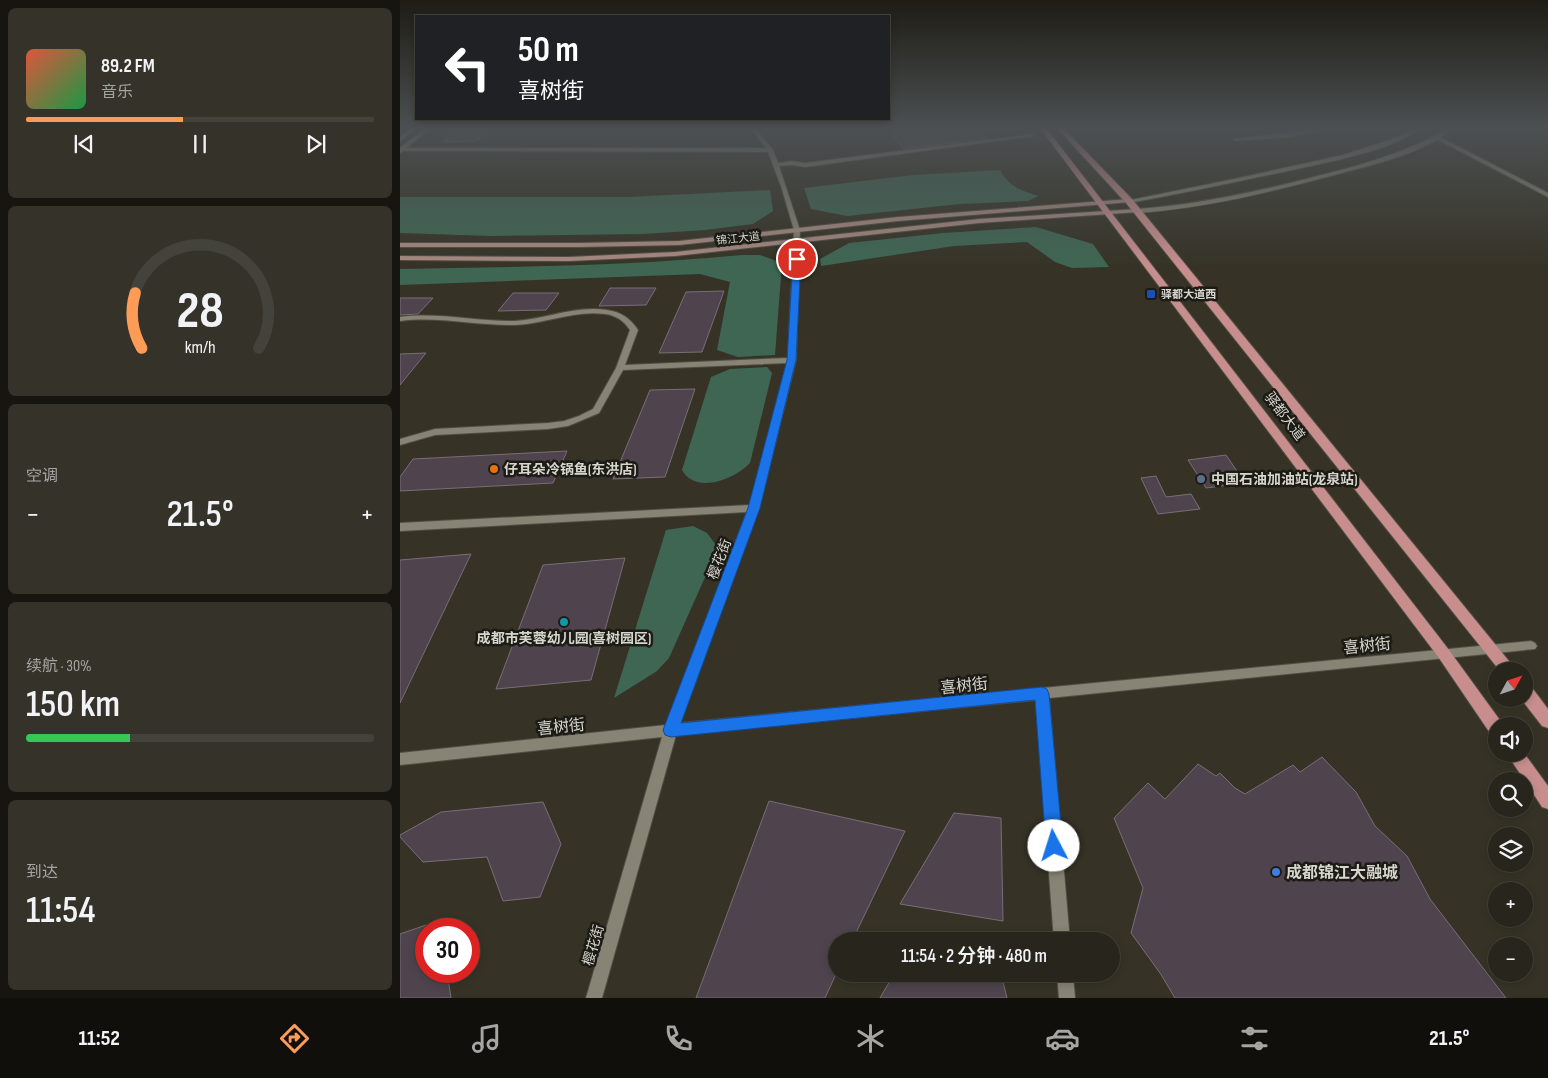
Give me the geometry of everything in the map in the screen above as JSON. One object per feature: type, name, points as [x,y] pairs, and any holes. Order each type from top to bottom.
[{"type":"main road","name":"驿都大道","points":[[1079,175],[1444,654],[1488,717]]},
{"type":"main road","name":"驿都大道","points":[[1104,175],[1129,201],[1502,662]]},
{"type":"main road","name":"锦江大道","points":[[400,245],[679,243],[798,236],[952,224],[1104,208],[1129,201]]},
{"type":"main road","name":"锦江大道","points":[[400,258],[569,259],[675,254],[979,212],[1104,208],[1137,211]]},
{"type":"main road","points":[[1533,702],[1548,721]]},
{"type":"main road","points":[[1521,762],[1548,801]]},
{"type":"street","name":"樱花街","points":[[594,998],[671,730],[754,508],[792,360],[798,236],[779,175]]},
{"type":"street","points":[[1129,201],[1186,192],[1265,175]]},
{"type":"street","points":[[1137,211],[1178,208],[1326,175]]},
{"type":"street","points":[[1509,175],[1548,195]]},
{"type":"street","points":[[400,319],[426,316],[516,323],[588,311],[606,312],[620,316],[630,322],[634,330],[620,368],[596,411],[582,418],[565,424],[548,426],[435,432],[400,442]]},
{"type":"street","points":[[620,368],[792,360]]},
{"type":"street","points":[[400,527],[754,508]]},
{"type":"street","name":"喜树街","points":[[400,759],[671,730],[1531,646]]},
{"type":"street","points":[[1042,694],[1061,932]]},
{"type":"street","points":[[1066,982],[1067,998]]},
{"type":"green space","points":[[913,175],[1003,175],[1016,187],[1038,196],[1028,201],[960,204],[847,216],[811,209],[804,188]]},
{"type":"green space","points":[[770,190],[773,211],[753,224],[705,230],[643,234],[491,236],[400,233],[400,197],[628,197]]},
{"type":"green space","points":[[1036,227],[1093,244],[1109,267],[1072,268],[1055,262],[1027,242],[954,246],[821,266],[820,259],[849,243],[943,233]]},
{"type":"green space","points":[[760,255],[782,263],[775,355],[738,357],[717,350],[730,282],[700,274],[400,285],[400,269],[614,264]]},
{"type":"green space","points":[[767,367],[772,373],[750,463],[735,474],[716,482],[696,482],[688,478],[682,470],[711,377],[730,369]]},
{"type":"green space","points":[[693,526],[707,533],[718,548],[669,658],[657,671],[614,698],[666,530]]},
{"type":"building","points":[[610,288],[656,288],[646,305],[599,306]]},
{"type":"building","points":[[724,291],[702,352],[659,353],[686,292]]},
{"type":"building","points":[[513,293],[559,293],[546,310],[498,311]]},
{"type":"building","points":[[400,298],[433,298],[418,314],[400,315]]},
{"type":"building","points":[[426,353],[400,385],[400,354]]},
{"type":"building","points":[[695,389],[665,477],[613,479],[650,390]]},
{"type":"building","points":[[567,451],[553,483],[400,491],[400,477],[413,459]]},
{"type":"building","points":[[1226,455],[1245,483],[1206,488],[1188,460]]},
{"type":"building","points":[[1156,476],[1166,497],[1191,494],[1200,509],[1158,514],[1141,478]]},
{"type":"building","points":[[471,554],[400,703],[400,560]]},
{"type":"building","name":"成都市芙蓉幼儿园(喜树园区)","points":[[625,558],[591,680],[496,689],[543,565]]},
{"type":"building","name":"成都锦江大融城","points":[[1322,757],[1356,792],[1375,826],[1407,856],[1430,899],[1488,975],[1488,982],[1494,982],[1506,998],[1175,998],[1160,973],[1131,933],[1143,888],[1114,818],[1148,783],[1165,799],[1198,764],[1216,776],[1220,773],[1235,788],[1245,794],[1293,765],[1300,772]]},
{"type":"building","points":[[769,801],[905,831],[856,932],[828,932],[828,982],[832,982],[825,998],[696,998]]},
{"type":"building","points":[[543,802],[561,844],[540,897],[503,901],[487,857],[423,862],[400,837],[400,835],[441,812]]},
{"type":"building","points":[[954,813],[1001,818],[1003,921],[900,904]]},
{"type":"building","points":[[415,929],[415,983],[449,983],[451,998],[400,998],[400,934]]},
{"type":"building","points":[[889,982],[1003,982],[1007,998],[880,998]]},
{"type":"place","name":"驿都大道西","points":[[1151,294]]},
{"type":"place","name":"仔耳朵冷锅鱼(东洪店)","points":[[494,469]]},
{"type":"place","name":"中国石油加油站(龙泉站)","points":[[1201,479]]},
{"type":"place","name":"成都市芙蓉幼儿园(喜树园区)","points":[[564,622]]},
{"type":"place","name":"成都锦江大融城","points":[[1276,872]]},
{"type":"route","points":[[797,259],[792,360],[754,508],[671,730],[1042,694],[1054,846]]}]
